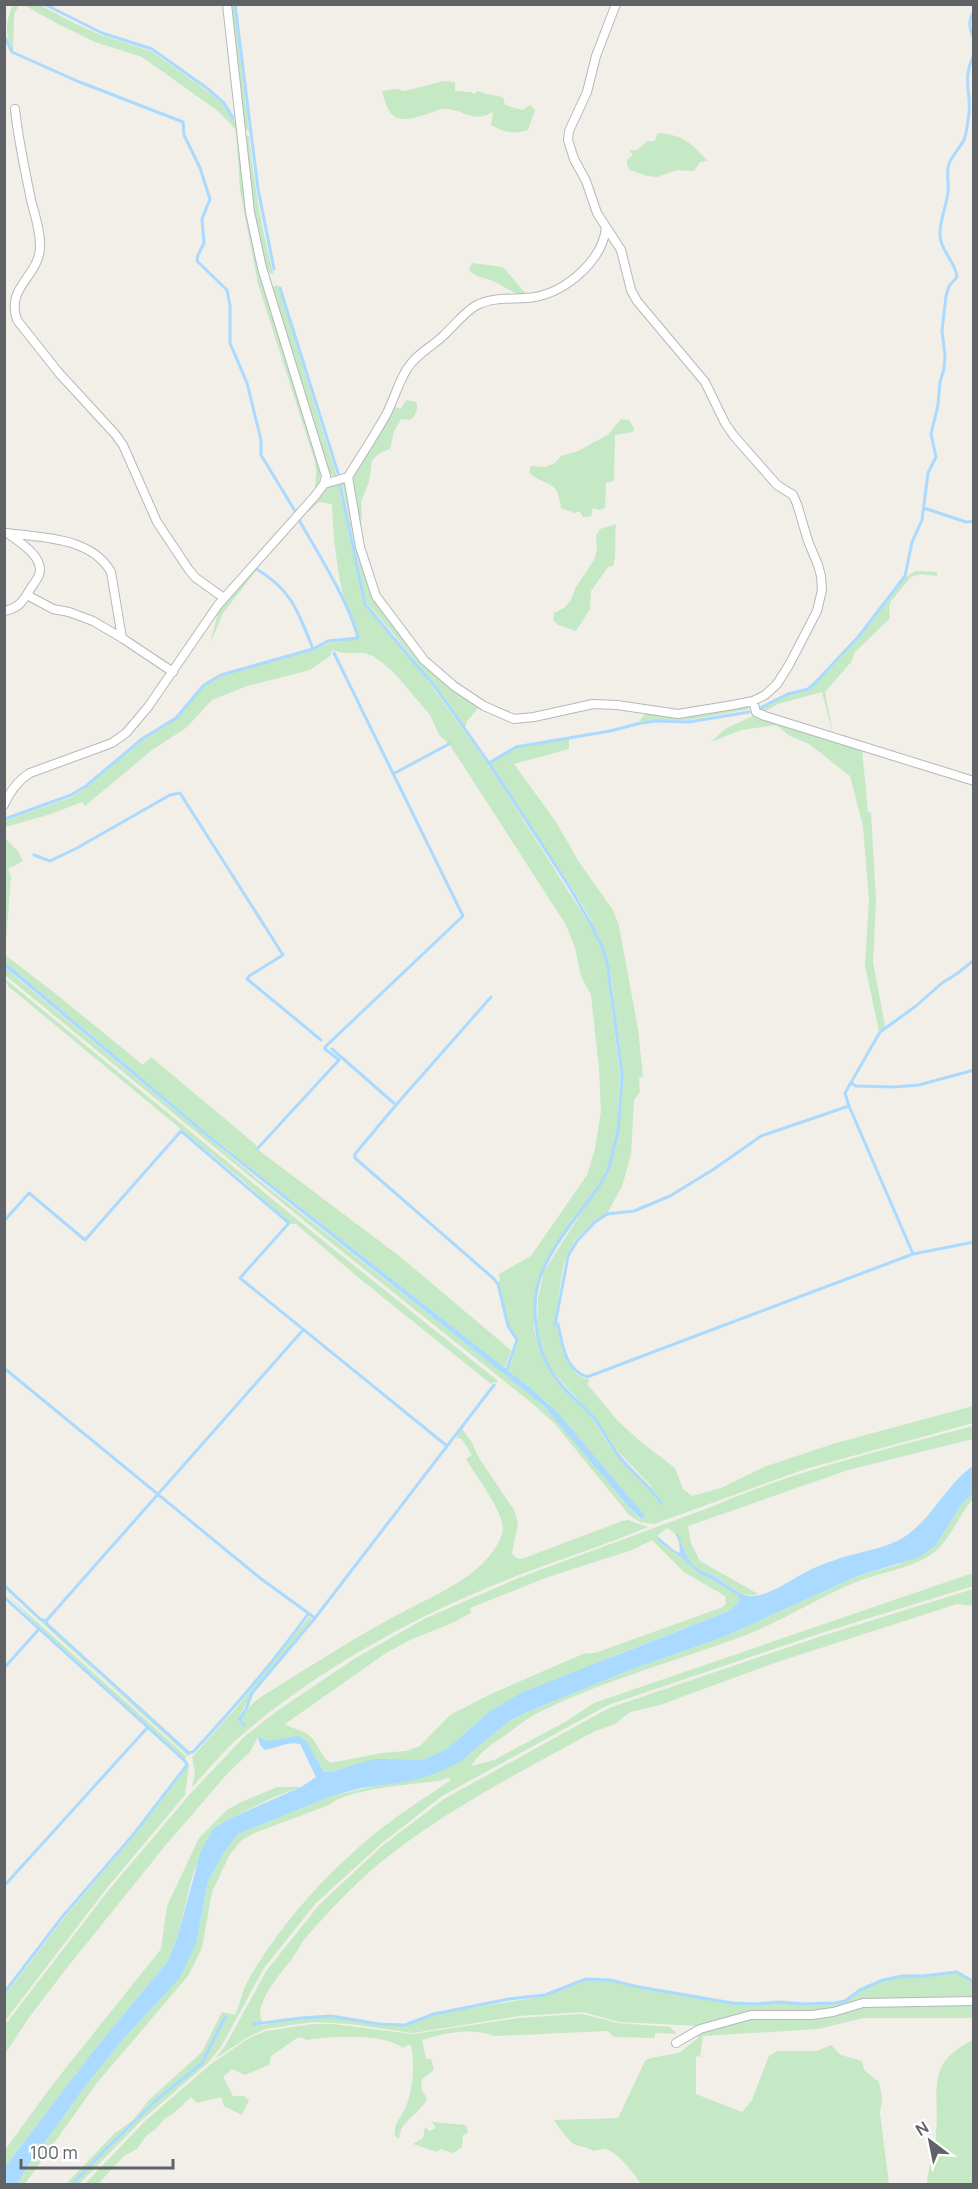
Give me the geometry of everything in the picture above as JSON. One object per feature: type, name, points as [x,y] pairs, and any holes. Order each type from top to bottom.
[{"type":"street","points":[[4,805],[20,779],[30,773],[120,738],[148,707],[224,598],[324,484],[326,476],[322,456],[270,295],[255,236],[247,190],[227,4]]},
{"type":"street","points":[[606,227],[601,246],[595,257],[567,282],[551,292],[536,297],[480,303],[418,355],[407,369],[387,413],[348,477],[360,547],[376,596],[424,660],[454,686],[484,706],[514,719],[593,704],[617,705],[678,714],[753,701],[765,695],[777,684],[812,623],[821,600],[821,576],[793,495],[777,485],[734,436],[705,382],[637,300],[631,290],[621,250],[597,213],[586,181],[570,149],[569,131],[587,92],[596,56],[616,4]]},
{"type":"street","points":[[15,109],[40,244],[36,265],[22,282],[15,300],[14,311],[17,320],[59,373],[123,445],[157,522],[189,570],[224,598]]},
{"type":"street","points":[[324,484],[348,477]]},
{"type":"street","points":[[4,611],[14,609],[22,603],[40,573],[40,566],[28,549],[6,532]]},
{"type":"street","points":[[6,532],[78,544],[93,552],[106,563],[111,572],[122,638]]},
{"type":"street","points":[[27,595],[53,609],[93,621],[173,672]]},
{"type":"street","points":[[753,701],[756,712],[765,716],[974,782]]},
{"type":"street","points":[[676,2043],[700,2029],[751,2015],[812,2015],[833,2012],[863,2003],[974,2001]]},
{"type":"green space","points":[[13,5],[19,5],[14,14],[13,52],[7,28],[8,17]]},
{"type":"green space","points":[[24,5],[40,5],[101,35],[151,51],[223,104],[237,124],[251,238],[321,473],[315,491],[315,462],[258,284],[240,190],[236,130],[218,111],[142,57],[95,42]]},
{"type":"green space","points":[[230,5],[234,5],[249,131],[243,127]]},
{"type":"green space","points":[[444,81],[455,82],[455,91],[474,94],[478,91],[503,97],[505,105],[522,110],[530,105],[535,110],[528,130],[504,131],[491,125],[493,112],[475,117],[444,108],[411,118],[398,118],[389,110],[382,91],[397,89],[405,91]]},
{"type":"green space","points":[[661,133],[688,142],[708,161],[700,162],[694,171],[677,170],[657,177],[630,170],[627,160],[633,155],[629,150],[637,150],[648,141],[655,141],[657,134]]},
{"type":"green space","points":[[244,136],[249,136],[258,206],[274,275],[266,266],[254,212]]},
{"type":"green space","points":[[472,263],[503,267],[527,295],[517,294],[476,275],[469,269]]},
{"type":"green space","points":[[278,285],[337,477],[330,474],[272,290]]},
{"type":"green space","points":[[406,400],[416,402],[416,412],[410,420],[401,419],[394,431],[390,449],[378,454],[372,461],[369,482],[361,501],[362,519],[358,523],[350,477],[392,406],[401,409]]},
{"type":"green space","points":[[621,419],[629,420],[634,428],[633,432],[615,435],[614,481],[606,483],[605,508],[599,510],[593,508],[591,516],[583,517],[579,511],[575,513],[561,508],[557,492],[551,485],[529,473],[531,466],[545,467],[555,463],[561,456],[578,451],[609,434]]},
{"type":"green space","points":[[338,482],[364,604],[391,634],[433,688],[488,764],[591,927],[602,949],[607,968],[620,1076],[617,1131],[608,1167],[600,1182],[542,1269],[536,1292],[534,1330],[551,1374],[592,1418],[623,1463],[648,1487],[660,1504],[663,1504],[650,1485],[611,1444],[594,1417],[553,1372],[546,1360],[537,1330],[538,1298],[544,1271],[610,1168],[620,1121],[621,1089],[620,1057],[612,982],[607,958],[598,934],[578,898],[490,763],[516,748],[569,739],[569,749],[514,764],[556,822],[579,862],[613,910],[619,926],[638,1029],[643,1076],[639,1078],[640,1092],[634,1100],[631,1155],[622,1186],[608,1212],[594,1221],[575,1240],[563,1267],[554,1325],[557,1326],[563,1351],[570,1366],[582,1377],[590,1380],[587,1384],[618,1421],[675,1468],[683,1489],[692,1496],[721,1488],[764,1467],[836,1443],[973,1406],[973,1423],[805,1469],[654,1524],[640,1522],[629,1515],[555,1424],[533,1404],[319,1233],[5,975],[5,968],[261,1182],[534,1397],[552,1414],[640,1519],[644,1516],[547,1402],[507,1369],[518,1342],[509,1326],[498,1283],[499,1274],[531,1256],[587,1175],[595,1149],[601,1111],[591,995],[581,976],[575,948],[566,925],[450,745],[439,735],[430,715],[396,675],[373,656],[365,653],[343,653],[332,650],[330,656],[310,670],[247,686],[212,700],[186,728],[152,750],[85,806],[82,802],[51,814],[5,827],[5,821],[72,797],[87,787],[142,741],[177,718],[205,686],[222,676],[313,650],[329,643],[358,638],[346,607],[340,579],[334,541],[332,504],[319,502],[300,519],[325,488]]},
{"type":"green space","points":[[342,483],[346,484],[363,571],[376,602],[422,663],[479,707],[467,721],[465,728],[435,686],[366,602]]},
{"type":"green space","points":[[297,518],[298,521],[255,570],[223,613],[210,644],[219,609]]},
{"type":"green space","points":[[616,524],[613,566],[608,567],[591,591],[590,609],[576,631],[558,625],[553,620],[554,613],[564,608],[571,600],[576,587],[594,560],[597,551],[596,536],[600,529]]},
{"type":"green space","points":[[915,571],[937,572],[937,576],[921,574],[911,577],[891,601],[890,618],[854,653],[852,661],[825,692],[833,735],[822,692],[778,704],[764,712],[760,709],[788,695],[808,690],[816,684],[860,637],[906,577]]},
{"type":"green space","points":[[746,706],[750,709],[689,720],[639,721],[645,714],[679,716]]},
{"type":"green space","points":[[755,715],[862,749],[868,812],[871,813],[876,900],[873,962],[885,1026],[879,1031],[865,965],[869,900],[863,826],[850,776],[809,744],[790,736],[776,725],[741,730],[711,742],[725,729]]},
{"type":"green space","points":[[5,838],[17,850],[23,861],[8,869],[11,876],[5,955]]},
{"type":"green space","points":[[5,955],[143,1065],[151,1057],[255,1144],[257,1149],[398,1255],[511,1350],[505,1368],[220,1144],[5,963]]},
{"type":"green space","points":[[4,978],[316,1235],[498,1381],[491,1384],[296,1224],[291,1224],[240,1178],[8,986]]},
{"type":"green space","points":[[973,1426],[973,1439],[848,1470],[688,1526],[691,1543],[700,1561],[758,1594],[744,1594],[715,1576],[693,1566],[677,1536],[667,1528],[657,1536],[658,1541],[700,1574],[737,1595],[740,1601],[729,1611],[611,1657],[489,1712],[447,1749],[423,1760],[324,1772],[306,1741],[269,1741],[258,1737],[250,1752],[227,1774],[165,1846],[66,1969],[30,2016],[5,2054],[5,2025],[108,1891],[190,1794],[245,1736],[277,1711],[354,1659],[426,1618],[521,1577],[775,1482]],"holes":[[[652,1540],[684,1572],[725,1596],[726,1603],[723,1607],[595,1653],[583,1654],[493,1693],[450,1715],[420,1746],[406,1751],[382,1753],[331,1763],[308,1734],[285,1724],[386,1653],[471,1613],[470,1608],[548,1577],[632,1550]]]},
{"type":"green space","points":[[462,1429],[514,1510],[518,1523],[512,1553],[516,1558],[522,1559],[622,1521],[628,1520],[648,1527],[489,1587],[425,1616],[360,1651],[270,1712],[229,1746],[192,1787],[195,1773],[192,1757],[236,1708],[309,1617],[312,1619],[251,1694],[237,1721],[242,1725],[244,1723],[240,1720],[247,1709],[258,1699],[355,1639],[462,1580],[483,1563],[493,1551],[502,1532],[502,1521],[466,1459],[472,1455],[462,1439],[456,1438]]},
{"type":"green space","points":[[973,1493],[973,1499],[945,1541],[924,1558],[906,1567],[856,1582],[746,1635],[559,1703],[530,1717],[490,1745],[471,1766],[494,1760],[565,1722],[594,1703],[973,1573],[973,1586],[818,1634],[608,1705],[442,1796],[381,1844],[316,1903],[264,1968],[222,2045],[209,2062],[143,2119],[79,2184],[75,2184],[160,2099],[203,2063],[225,2017],[201,2062],[159,2098],[72,2184],[66,2184],[114,2134],[134,2119],[149,2100],[202,2052],[222,2012],[235,2015],[247,1982],[262,1957],[305,1901],[337,1867],[382,1828],[451,1780],[448,1778],[350,1795],[254,1833],[242,1840],[230,1854],[212,1892],[202,1948],[188,1976],[96,2084],[25,2184],[17,2184],[87,2084],[125,2037],[180,1978],[200,1922],[208,1881],[225,1851],[238,1834],[329,1797],[460,1762],[509,1721],[527,1712],[630,1670],[726,1636],[855,1577],[897,1565],[936,1545],[961,1505]]},
{"type":"green space","points":[[973,1589],[973,1606],[957,1604],[774,1663],[660,1705],[630,1712],[615,1724],[595,1731],[457,1808],[380,1863],[331,1910],[303,1941],[268,1991],[261,2008],[260,2016],[263,2023],[254,2024],[263,2025],[284,2020],[331,2017],[379,2025],[405,2025],[434,2014],[545,1996],[586,1980],[610,1980],[633,1987],[732,2003],[803,2005],[845,2002],[860,1990],[883,1981],[957,1972],[973,1983],[973,1997],[865,1999],[842,2007],[700,2026],[619,2022],[583,2012],[519,2016],[413,2033],[350,2024],[313,2022],[265,2029],[248,2037],[215,2059],[225,2046],[267,1970],[319,1905],[382,1846],[444,1799],[609,1708],[819,1637]]},
{"type":"green space","points":[[5,1593],[187,1757],[184,1759],[40,1628]]},
{"type":"green space","points":[[40,1621],[46,1622],[101,1676],[190,1754],[188,1756]]},
{"type":"green space","points":[[189,1765],[185,1795],[106,1889],[5,2021],[5,1995],[65,1917],[134,1836]]},
{"type":"green space","points":[[277,1787],[301,1787],[274,1797],[213,1829],[193,1874],[177,1938],[168,1961],[95,2049],[5,2167],[5,2150],[53,2084],[161,1949],[167,1906],[199,1838],[227,1810]]},
{"type":"green space","points":[[973,2002],[973,2018],[863,2018],[818,2029],[703,2036],[700,2057],[696,2056],[696,2094],[742,2112],[752,2100],[769,2056],[778,2051],[817,2051],[831,2045],[841,2055],[862,2061],[864,2070],[879,2082],[882,2098],[880,2113],[889,2184],[641,2184],[614,2153],[604,2149],[594,2151],[574,2144],[554,2120],[618,2118],[645,2061],[679,2053],[699,2037],[691,2036],[751,2017],[812,2016],[863,2004]]},
{"type":"green space","points":[[582,2014],[618,2023],[670,2027],[677,2034],[655,2033],[655,2038],[614,2037],[608,2031],[494,2036],[468,2031],[422,2040],[426,2059],[431,2059],[434,2070],[421,2080],[422,2090],[427,2099],[424,2105],[406,2122],[399,2139],[395,2136],[395,2127],[406,2106],[412,2084],[411,2045],[403,2048],[383,2040],[357,2037],[306,2040],[302,2037],[297,2038],[271,2056],[269,2065],[245,2075],[232,2069],[223,2077],[233,2096],[244,2096],[249,2100],[242,2115],[224,2106],[221,2097],[197,2103],[191,2097],[146,2136],[137,2149],[124,2156],[98,2184],[85,2184],[145,2121],[211,2064],[249,2038],[266,2031],[313,2024],[333,2024],[413,2034],[519,2018]]},
{"type":"green space","points":[[973,2040],[973,2184],[927,2184],[935,2141],[938,2080],[941,2069],[947,2058]]},
{"type":"green space","points":[[432,2122],[466,2125],[468,2133],[463,2135],[462,2147],[453,2153],[440,2149],[437,2152],[413,2144],[423,2138],[425,2127],[430,2131],[436,2128]]},
{"type":"water","points":[[5,963],[220,1144],[533,1390],[557,1412],[645,1516],[641,1519],[629,1507],[544,1406],[207,1137],[5,968]]},
{"type":"water","points":[[973,1466],[973,1493],[961,1505],[936,1545],[919,1557],[855,1577],[726,1636],[630,1670],[527,1712],[509,1721],[460,1762],[434,1774],[410,1781],[361,1788],[329,1797],[238,1834],[225,1851],[208,1881],[196,1943],[180,1978],[125,2037],[87,2084],[17,2184],[5,2184],[5,2167],[95,2049],[168,1961],[177,1938],[201,1851],[213,1829],[231,1818],[301,1787],[316,1777],[300,1744],[287,1744],[265,1750],[260,1745],[258,1737],[269,1741],[298,1736],[306,1741],[324,1772],[375,1759],[423,1760],[447,1749],[489,1712],[523,1692],[729,1611],[740,1601],[737,1595],[700,1574],[658,1541],[657,1536],[680,1553],[677,1533],[686,1554],[696,1567],[744,1595],[755,1596],[778,1588],[820,1565],[894,1543],[920,1524],[956,1481]]},
{"type":"waterway","points":[[44,4],[102,33],[152,49],[208,89],[224,103],[233,118]]},
{"type":"waterway","points":[[235,4],[258,189],[274,269]]},
{"type":"waterway","points":[[974,11],[970,25],[974,39]]},
{"type":"waterway","points":[[4,35],[12,52],[77,81],[183,122],[184,135],[200,168],[210,199],[202,219],[204,243],[197,261],[227,290],[230,306],[230,343],[247,383],[261,440],[261,455],[295,511]]},
{"type":"waterway","points":[[760,708],[788,694],[808,689],[815,683],[859,636],[905,576],[912,542],[922,520],[928,473],[936,457],[931,434],[944,369],[942,331],[946,296],[949,286],[957,277],[941,242],[940,230],[947,197],[948,167],[964,140],[967,130],[968,71],[974,55]]},
{"type":"waterway","points":[[280,288],[338,473]]},
{"type":"waterway","points":[[340,484],[365,604],[435,687],[489,763],[570,888],[603,949],[608,967],[622,1076],[618,1131],[609,1168],[601,1183],[562,1236],[543,1270],[536,1297],[536,1328],[539,1343],[551,1371],[563,1387],[594,1418],[619,1456],[652,1490],[661,1503]]},
{"type":"waterway","points":[[924,508],[966,522],[974,521]]},
{"type":"waterway","points":[[5,819],[71,795],[86,786],[142,739],[176,718],[204,685],[221,675],[313,649],[328,641],[358,638],[348,609],[299,520]]},
{"type":"waterway","points":[[255,568],[268,576],[286,593],[298,612],[313,649]]},
{"type":"waterway","points":[[257,1149],[339,1060],[325,1047],[463,916],[334,653]]},
{"type":"waterway","points":[[489,763],[516,747],[610,731],[641,723],[689,722],[749,712]]},
{"type":"waterway","points":[[393,774],[449,744]]},
{"type":"waterway","points":[[34,855],[50,861],[170,795],[180,793],[283,955],[247,979],[321,1040]]},
{"type":"waterway","points":[[849,1106],[845,1093],[880,1032],[974,960]]},
{"type":"waterway","points":[[396,1105],[491,997]]},
{"type":"waterway","points":[[332,1049],[396,1105],[355,1154],[355,1158],[498,1284],[508,1326],[517,1340],[507,1369]]},
{"type":"waterway","points":[[851,1083],[856,1086],[919,1085],[974,1070]]},
{"type":"waterway","points":[[555,1325],[568,1256],[577,1241],[595,1222],[607,1214],[634,1211],[670,1196],[761,1136],[849,1106],[913,1254]]},
{"type":"waterway","points":[[4,1221],[29,1193],[85,1240],[181,1131],[289,1223],[240,1278],[447,1446]]},
{"type":"waterway","points":[[558,1324],[563,1348],[569,1362],[574,1369],[587,1377],[913,1254],[974,1242]]},
{"type":"waterway","points":[[46,1621],[303,1330]]},
{"type":"waterway","points":[[4,1368],[260,1578],[315,1618]]},
{"type":"waterway","points":[[244,1725],[239,1720],[252,1693],[315,1618],[494,1385]]},
{"type":"waterway","points":[[4,1585],[189,1753],[193,1752],[238,1702],[308,1614]]},
{"type":"waterway","points":[[4,1597],[187,1765],[133,1835],[63,1916],[4,1993]]},
{"type":"waterway","points":[[4,1668],[39,1629]]},
{"type":"waterway","points":[[4,1886],[148,1727]]},
{"type":"waterway","points":[[254,2024],[331,2016],[379,2024],[405,2025],[434,2014],[509,1999],[545,1995],[586,1979],[610,1980],[732,2003],[756,2004],[835,2003],[845,2001],[860,1990],[883,1980],[903,1976],[957,1972],[974,1982]]},
{"type":"waterway","points":[[73,2184],[159,2098],[202,2063],[225,2017]]}]
